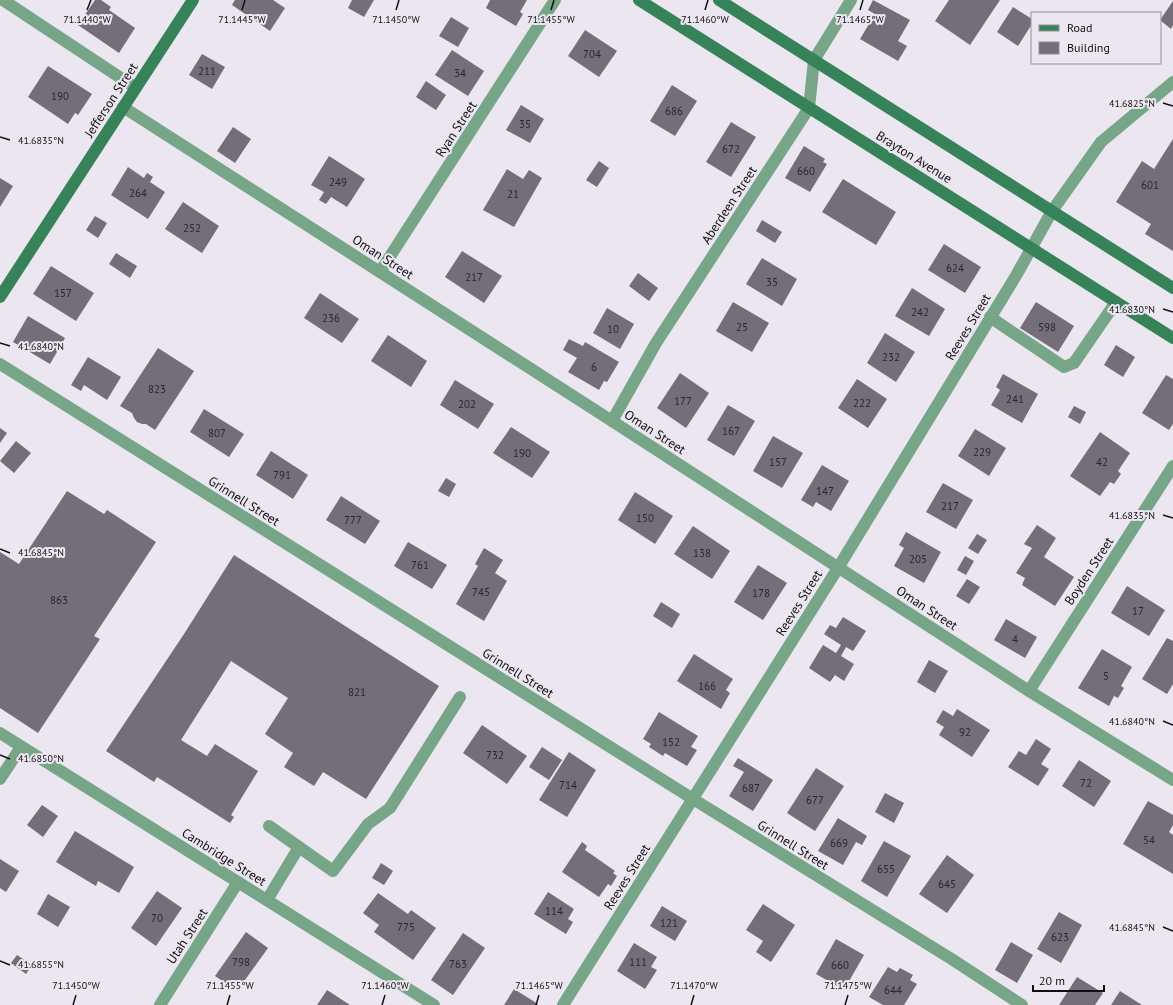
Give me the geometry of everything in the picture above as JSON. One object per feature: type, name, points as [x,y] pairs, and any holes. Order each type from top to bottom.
[{"type":"main road","name":"Jefferson Street","points":[[0,297],[193,0]]},
{"type":"main road","name":"Brayton Avenue","points":[[640,0],[1173,338]]},
{"type":"main road","points":[[719,0],[1173,288]]},
{"type":"street","points":[[3,0],[136,88]]},
{"type":"street","name":"Ryan Street","points":[[380,272],[556,0]]},
{"type":"street","name":"Aberdeen Street","points":[[612,421],[656,343],[810,108],[814,60],[851,0]]},
{"type":"street","name":"Reeves Street","points":[[563,1005],[838,568],[1031,249],[1052,211],[1101,142],[1173,82]]},
{"type":"street","name":"Oman Street","points":[[123,107],[838,568],[1173,780]]},
{"type":"street","points":[[990,317],[1064,367],[1074,363],[1116,302]]},
{"type":"street","name":"Grinnell Street","points":[[0,364],[693,799],[950,958],[1022,1005]]},
{"type":"street","name":"Boyden Street","points":[[1029,690],[1173,466]]},
{"type":"street","points":[[269,826],[332,871],[368,824],[390,808],[460,696]]},
{"type":"street","name":"Cambridge Street","points":[[0,733],[434,1005]]},
{"type":"street","points":[[0,779],[21,747]]},
{"type":"street","points":[[267,900],[299,847]]},
{"type":"street","name":"Utah Street","points":[[160,1005],[238,882]]},
{"type":"building","points":[[95,0],[101,0],[111,7],[109,10],[135,28],[119,53],[78,25]]},
{"type":"building","points":[[235,0],[273,0],[285,8],[270,31],[232,5]]},
{"type":"building","points":[[352,0],[374,0],[364,17],[348,8]]},
{"type":"building","points":[[490,0],[527,0],[520,12],[523,14],[516,26],[486,8]]},
{"type":"building","points":[[873,0],[910,20],[898,41],[907,46],[898,61],[860,39],[875,14],[868,10]]},
{"type":"building","points":[[949,0],[1000,0],[970,45],[935,21]]},
{"type":"building","points":[[1173,1],[1173,25],[1171,29],[1161,21]]},
{"type":"building","points":[[1013,7],[1031,18],[1031,26],[1018,46],[997,32]]},
{"type":"building","points":[[451,17],[469,28],[458,47],[439,36]]},
{"type":"building","points":[[585,30],[617,51],[599,77],[568,56]]},
{"type":"building","points":[[452,50],[484,71],[468,96],[435,75]]},
{"type":"building","points":[[202,54],[225,67],[212,89],[189,75]]},
{"type":"building","points":[[48,66],[92,94],[78,115],[75,113],[68,124],[28,97]]},
{"type":"building","points":[[426,81],[446,95],[436,110],[416,97]]},
{"type":"building","points":[[672,85],[697,101],[675,136],[650,121]]},
{"type":"building","points":[[521,105],[544,119],[530,143],[506,130]]},
{"type":"building","points":[[731,122],[756,137],[731,177],[706,162]]},
{"type":"building","points":[[233,127],[251,139],[235,163],[217,151]]},
{"type":"building","points":[[1173,139],[1173,251],[1145,234],[1151,224],[1116,202],[1142,161],[1154,169]]},
{"type":"building","points":[[804,146],[825,159],[823,162],[827,164],[810,192],[785,178]]},
{"type":"building","points":[[329,156],[365,179],[347,207],[331,197],[326,204],[319,200],[324,192],[311,185]]},
{"type":"building","points":[[599,161],[609,168],[597,187],[586,180]]},
{"type":"building","points":[[128,167],[144,178],[147,173],[153,177],[150,182],[165,192],[148,219],[111,195]]},
{"type":"building","points":[[507,169],[523,179],[529,170],[542,178],[514,227],[483,210]]},
{"type":"building","points":[[0,178],[13,186],[0,207]]},
{"type":"building","points":[[843,179],[896,212],[876,245],[822,212]]},
{"type":"building","points":[[183,202],[219,226],[202,253],[165,229]]},
{"type":"building","points":[[95,216],[107,223],[98,238],[86,230]]},
{"type":"building","points":[[762,220],[782,232],[775,243],[756,231]]},
{"type":"building","points":[[944,244],[981,267],[965,293],[928,270]]},
{"type":"building","points":[[462,251],[502,276],[484,303],[445,277]]},
{"type":"building","points":[[116,253],[137,266],[130,278],[109,264]]},
{"type":"building","points":[[762,258],[797,279],[782,306],[746,284]]},
{"type":"building","points":[[51,266],[94,293],[76,321],[33,294]]},
{"type":"building","points":[[638,273],[658,288],[649,301],[629,286]]},
{"type":"building","points":[[912,288],[945,309],[929,336],[895,316]]},
{"type":"building","points":[[320,293],[359,319],[342,343],[304,318]]},
{"type":"building","points":[[733,302],[769,323],[752,352],[716,331]]},
{"type":"building","points":[[1036,302],[1074,326],[1058,352],[1020,328]]},
{"type":"building","points":[[607,308],[634,324],[620,349],[593,333]]},
{"type":"building","points":[[28,316],[65,338],[50,364],[13,342]]},
{"type":"building","points":[[885,333],[915,352],[896,382],[867,363]]},
{"type":"building","points":[[388,335],[427,361],[411,387],[371,361]]},
{"type":"building","points":[[569,339],[583,346],[585,342],[619,362],[607,382],[604,381],[599,390],[568,372],[577,358],[563,350]]},
{"type":"building","points":[[1116,345],[1135,357],[1123,377],[1104,365]]},
{"type":"building","points":[[158,348],[194,371],[155,430],[146,424],[137,422],[132,413],[120,406]]},
{"type":"building","points":[[88,357],[121,377],[107,400],[84,385],[81,391],[71,385]]},
{"type":"building","points":[[680,373],[709,393],[686,428],[657,408]]},
{"type":"building","points":[[1003,374],[1038,394],[1022,423],[991,405],[1000,390],[996,387]]},
{"type":"building","points":[[1166,375],[1173,379],[1173,424],[1169,430],[1142,413]]},
{"type":"building","points":[[857,379],[887,399],[868,428],[838,408]]},
{"type":"building","points":[[455,380],[494,404],[478,429],[440,405]]},
{"type":"building","points":[[728,405],[755,421],[734,456],[707,440]]},
{"type":"building","points":[[1074,406],[1086,412],[1080,424],[1068,417]]},
{"type":"building","points":[[204,409],[244,434],[229,457],[190,432]]},
{"type":"building","points":[[511,427],[550,452],[532,478],[493,453]]},
{"type":"building","points":[[0,428],[7,433],[0,443]]},
{"type":"building","points":[[975,429],[1006,448],[989,476],[958,456]]},
{"type":"building","points":[[1100,432],[1130,453],[1118,471],[1121,474],[1114,484],[1110,482],[1100,496],[1070,476]]},
{"type":"building","points":[[773,436],[803,453],[782,488],[753,471]]},
{"type":"building","points":[[16,441],[31,453],[14,473],[0,461]]},
{"type":"building","points":[[271,451],[308,475],[293,499],[256,475]]},
{"type":"building","points":[[822,465],[849,481],[831,511],[816,502],[813,507],[801,500]]},
{"type":"building","points":[[446,478],[456,484],[449,497],[438,491]]},
{"type":"building","points":[[943,483],[973,500],[956,529],[926,512]]},
{"type":"building","points":[[67,491],[104,514],[107,510],[156,542],[94,636],[100,639],[38,733],[0,708],[0,552],[19,564]]},
{"type":"building","points":[[635,492],[673,516],[655,544],[618,520]]},
{"type":"building","points":[[341,496],[380,521],[365,544],[326,520]]},
{"type":"building","points":[[1037,525],[1056,538],[1044,557],[1074,577],[1055,606],[1022,585],[1025,578],[1016,573],[1032,548],[1024,544]]},
{"type":"building","points":[[693,526],[730,551],[712,579],[674,554]]},
{"type":"building","points":[[906,532],[941,552],[924,583],[894,566],[904,548],[899,545]]},
{"type":"building","points":[[977,534],[987,540],[978,554],[968,548]]},
{"type":"building","points":[[408,542],[447,565],[432,589],[394,566]]},
{"type":"building","points":[[484,548],[503,560],[495,573],[507,581],[484,621],[456,604],[478,566],[475,564]]},
{"type":"building","points":[[234,555],[439,686],[366,799],[323,772],[314,786],[284,767],[293,753],[265,734],[288,698],[231,661],[181,740],[207,756],[215,744],[258,771],[231,815],[234,817],[230,823],[157,777],[154,782],[106,751],[184,634]]},
{"type":"building","points":[[965,556],[974,561],[966,575],[957,570]]},
{"type":"building","points":[[758,565],[787,583],[763,620],[734,602]]},
{"type":"building","points":[[967,579],[980,587],[969,604],[956,596]]},
{"type":"building","points":[[1127,586],[1165,610],[1149,636],[1111,613]]},
{"type":"building","points":[[661,602],[680,614],[672,628],[653,616]]},
{"type":"building","points":[[843,617],[866,631],[853,651],[846,647],[841,656],[854,664],[844,681],[835,675],[830,682],[809,668],[823,645],[836,653],[841,645],[824,634],[830,625],[836,628]]},
{"type":"building","points":[[1006,619],[1037,637],[1025,658],[994,640]]},
{"type":"building","points":[[1167,638],[1173,641],[1173,684],[1167,694],[1142,679]]},
{"type":"building","points":[[1102,649],[1132,667],[1121,686],[1124,688],[1118,698],[1114,696],[1109,706],[1078,688]]},
{"type":"building","points":[[694,654],[733,679],[726,690],[730,693],[721,709],[677,681]]},
{"type":"building","points":[[929,660],[948,671],[935,693],[917,682]]},
{"type":"building","points":[[957,709],[990,730],[972,757],[939,735],[944,727],[936,722],[943,710],[953,716]]},
{"type":"building","points":[[659,712],[698,736],[691,747],[697,750],[687,766],[665,753],[663,756],[649,747],[651,744],[643,739]]},
{"type":"building","points":[[482,725],[527,756],[507,784],[463,753]]},
{"type":"building","points":[[1036,739],[1051,749],[1041,764],[1049,769],[1038,786],[1008,767],[1019,751],[1026,755]]},
{"type":"building","points":[[542,747],[562,760],[549,780],[529,767]]},
{"type":"building","points":[[569,752],[596,770],[567,817],[539,800]]},
{"type":"building","points":[[738,758],[773,780],[753,811],[729,796],[744,772],[733,766]]},
{"type":"building","points":[[1079,760],[1111,781],[1094,807],[1062,786]]},
{"type":"building","points":[[816,768],[844,786],[815,831],[787,813]]},
{"type":"building","points":[[885,793],[904,803],[894,823],[875,812]]},
{"type":"building","points":[[1148,801],[1173,815],[1173,825],[1169,832],[1173,835],[1173,874],[1123,844]]},
{"type":"building","points":[[42,805],[58,816],[43,837],[27,825]]},
{"type":"building","points":[[838,818],[867,836],[862,845],[856,842],[843,865],[818,851]]},
{"type":"building","points":[[75,831],[134,867],[119,893],[98,881],[96,886],[56,862]]},
{"type":"building","points":[[884,841],[911,856],[887,897],[861,881]]},
{"type":"building","points":[[582,842],[587,846],[585,850],[615,871],[613,873],[617,876],[611,886],[608,884],[599,897],[562,872]]},
{"type":"building","points":[[947,855],[974,875],[947,913],[919,894]]},
{"type":"building","points":[[0,859],[19,871],[6,892],[0,888]]},
{"type":"building","points":[[381,863],[393,871],[384,885],[372,878]]},
{"type":"building","points":[[157,891],[182,908],[156,946],[131,928]]},
{"type":"building","points":[[548,892],[574,909],[568,919],[573,922],[566,934],[534,914]]},
{"type":"building","points":[[378,893],[408,914],[411,910],[436,928],[413,960],[374,932],[379,925],[363,913]]},
{"type":"building","points":[[48,894],[70,907],[58,927],[37,914]]},
{"type":"building","points":[[763,904],[795,925],[771,962],[756,952],[763,941],[746,930]]},
{"type":"building","points":[[662,906],[687,921],[675,941],[650,926]]},
{"type":"building","points":[[1059,912],[1082,925],[1061,963],[1037,949]]},
{"type":"building","points":[[246,932],[268,948],[237,991],[215,976]]},
{"type":"building","points":[[463,933],[485,948],[453,995],[431,980]]},
{"type":"building","points":[[836,939],[864,955],[844,990],[816,974]]},
{"type":"building","points":[[1011,942],[1033,955],[1017,983],[995,970]]},
{"type":"building","points":[[634,943],[657,957],[651,967],[657,970],[645,989],[617,971]]},
{"type":"building","points":[[17,955],[32,965],[26,974],[11,963]]},
{"type":"building","points":[[888,967],[897,972],[900,968],[913,975],[910,980],[917,984],[904,1005],[883,1005],[869,997]]},
{"type":"building","points":[[1077,977],[1103,993],[1095,1005],[1059,1005]]},
{"type":"building","points":[[514,989],[538,1004],[504,1005]]},
{"type":"building","points":[[327,990],[350,1005],[317,1005]]},
{"type":"building","points":[[1120,991],[1142,1005],[1111,1005]]}]
